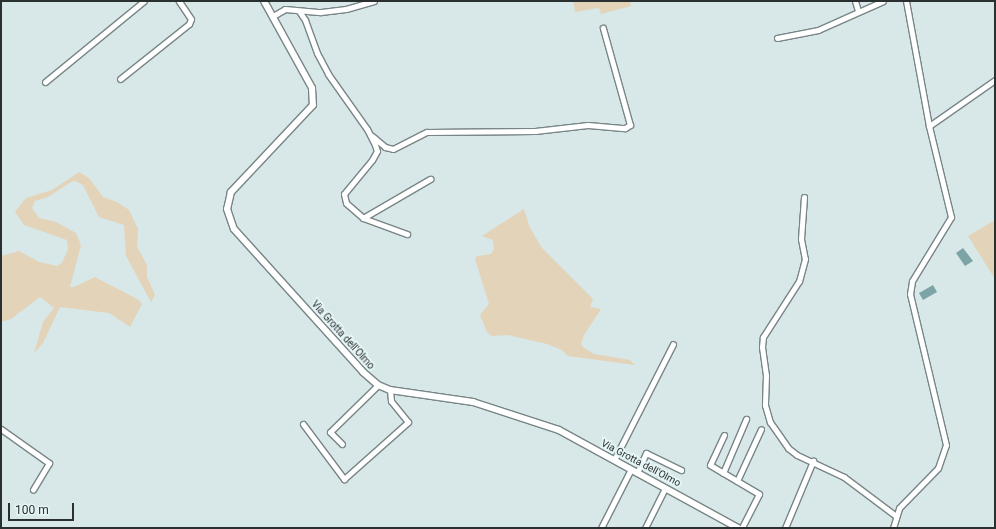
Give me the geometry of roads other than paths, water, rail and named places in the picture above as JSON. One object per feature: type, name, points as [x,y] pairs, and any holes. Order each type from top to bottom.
[{"type":"street","points":[[45,82],[144,1]]},
{"type":"street","points":[[120,79],[189,24],[191,19],[179,1]]},
{"type":"street","name":"Via Grotta dell'Olmo","points":[[264,1],[312,88],[313,105],[234,187],[227,204],[229,221],[363,372],[378,385],[390,390],[473,402],[559,430],[738,528]]},
{"type":"street","points":[[273,16],[285,8],[298,11],[346,9],[374,1]]},
{"type":"street","points":[[855,1],[858,10]]},
{"type":"street","points":[[777,38],[818,30],[858,10],[883,1]]},
{"type":"street","points":[[893,528],[899,508],[938,468],[946,446],[910,294],[912,281],[951,217],[929,126],[906,1]]},
{"type":"street","points":[[298,11],[305,20],[316,53],[328,74],[372,136],[385,147],[393,149],[427,132],[535,131],[588,126],[625,128],[630,125],[603,28]]},
{"type":"street","points":[[929,126],[995,80]]},
{"type":"street","points":[[372,136],[377,151],[344,194],[350,208],[363,218],[406,234]]},
{"type":"street","points":[[363,218],[430,179]]},
{"type":"street","points":[[804,198],[801,239],[805,259],[799,281],[763,337],[762,347],[766,375],[765,405],[770,422],[788,448],[844,477],[896,516]]},
{"type":"street","points":[[614,460],[673,344]]},
{"type":"street","points":[[342,444],[330,432],[378,385]]},
{"type":"street","points":[[303,424],[344,479],[408,422],[391,401],[390,390]]},
{"type":"street","points":[[723,473],[746,419]]},
{"type":"street","points":[[1,429],[49,463],[33,490]]},
{"type":"street","points":[[737,481],[761,429]]},
{"type":"street","points":[[724,434],[710,466],[759,494],[742,528]]},
{"type":"street","points":[[601,528],[646,453],[681,470]]},
{"type":"street","points":[[785,528],[813,461]]},
{"type":"street","points":[[645,528],[665,488]]},
{"type":"water","points":[[963,248],[973,261],[965,266],[956,253]]},
{"type":"water","points":[[933,285],[937,292],[923,300],[919,293]]}]
